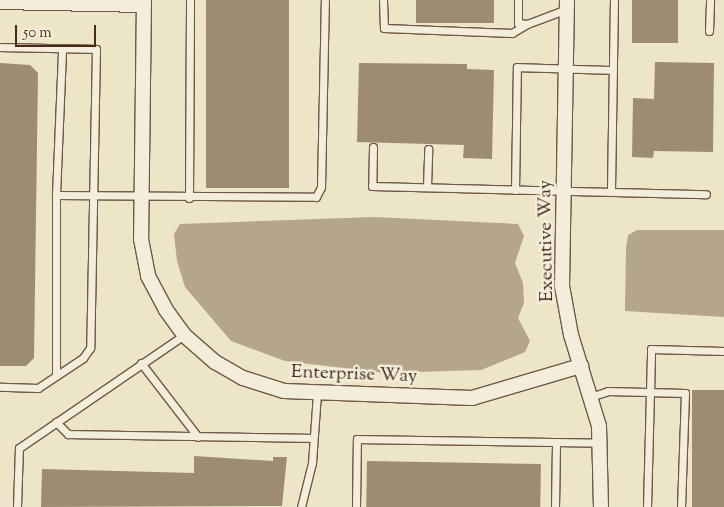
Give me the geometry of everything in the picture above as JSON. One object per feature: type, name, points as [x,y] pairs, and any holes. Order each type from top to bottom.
[{"type":"street","points":[[0,2],[144,2]]},
{"type":"street","name":"Enterprise Way","points":[[144,2],[141,239],[148,276],[184,335],[215,362],[243,378],[284,392],[472,398],[581,366]]},
{"type":"street","name":"Executive Way","points":[[567,5],[562,286],[600,443],[601,507]]},
{"type":"lane","points":[[189,198],[190,0]]},
{"type":"lane","points":[[56,195],[189,198],[316,196],[321,187],[325,0]]},
{"type":"lane","points":[[383,0],[384,28],[512,33],[567,5]]},
{"type":"lane","points":[[518,0],[518,23],[527,24]]},
{"type":"lane","points":[[611,190],[614,0]]},
{"type":"lane","points":[[709,31],[710,0]]},
{"type":"lane","points":[[0,47],[96,49],[90,348],[84,358],[38,388],[0,387]]},
{"type":"lane","points":[[56,375],[56,195],[62,49]]},
{"type":"lane","points":[[515,190],[517,67],[566,65],[613,70]]},
{"type":"lane","points":[[372,147],[372,186],[564,191],[611,190],[706,194]]},
{"type":"lane","points":[[427,186],[428,149]]},
{"type":"lane","points":[[17,507],[19,448],[184,335]]},
{"type":"lane","points":[[648,507],[651,349],[724,351]]},
{"type":"lane","points":[[141,363],[198,437]]},
{"type":"lane","points":[[590,397],[608,392],[685,393],[681,507]]},
{"type":"lane","points":[[301,507],[313,438],[317,394]]},
{"type":"lane","points":[[56,422],[68,434],[313,438]]},
{"type":"lane","points":[[356,507],[357,439],[600,443]]},
{"type":"lane","points":[[555,507],[556,442]]},
{"type":"shaded area","points":[[374,217],[518,224],[524,236],[515,263],[523,283],[524,303],[518,318],[530,341],[525,352],[481,370],[385,373],[285,361],[231,341],[185,287],[177,261],[174,234],[180,224]]},
{"type":"shaded area","points":[[637,230],[724,230],[724,317],[625,311],[626,248],[628,235]]},
{"type":"building","points":[[206,0],[289,0],[289,188],[206,188]]},
{"type":"building","points":[[416,0],[494,0],[494,23],[416,23]]},
{"type":"building","points":[[632,0],[678,0],[678,43],[632,43]]},
{"type":"building","points":[[655,62],[714,63],[713,152],[654,151],[653,158],[632,157],[633,98],[654,99]]},
{"type":"building","points":[[0,63],[30,65],[38,73],[34,358],[26,366],[0,366]]},
{"type":"building","points":[[359,63],[467,64],[467,69],[494,70],[492,159],[463,158],[464,145],[357,142]]},
{"type":"building","points":[[692,390],[724,390],[724,507],[692,507]]},
{"type":"building","points":[[194,456],[273,461],[273,457],[287,457],[282,506],[41,507],[42,469],[194,473]]},
{"type":"building","points":[[367,461],[541,464],[540,507],[366,507]]}]
